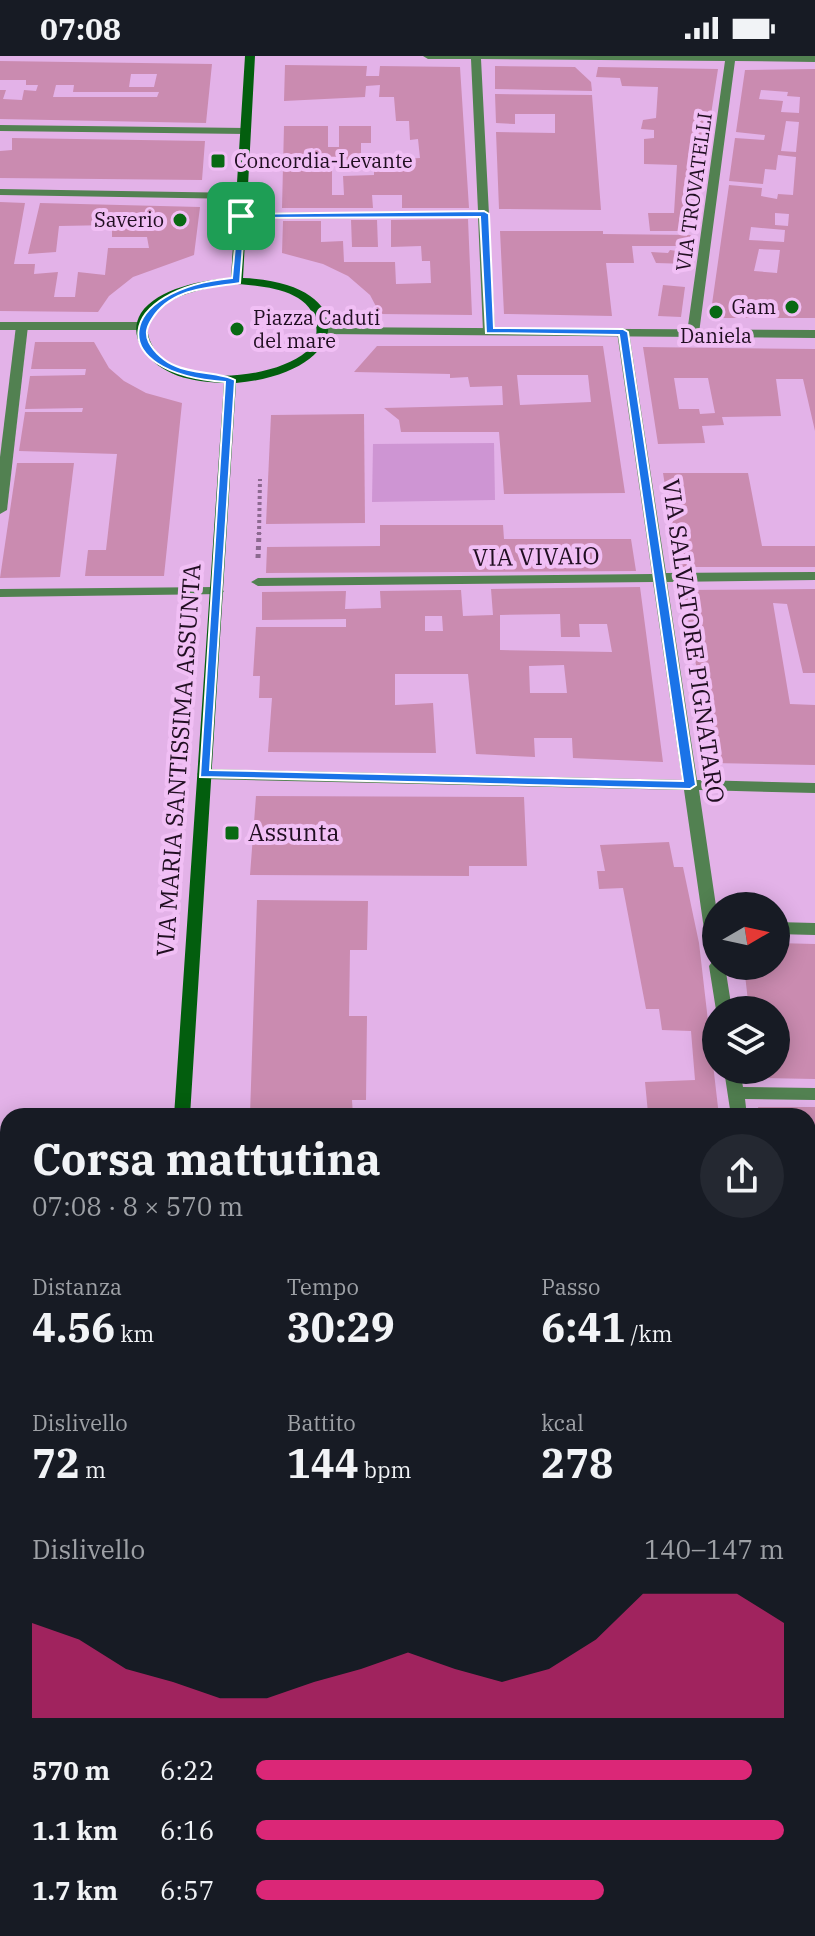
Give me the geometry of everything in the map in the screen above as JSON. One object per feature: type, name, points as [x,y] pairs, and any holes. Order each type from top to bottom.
[{"type":"main road","points":[[237,281],[250,56]]},
{"type":"main road","points":[[237,281],[269,284],[296,293],[319,313],[323,331],[316,348],[298,363],[262,376],[230,380],[202,378],[170,368],[149,351],[142,336],[143,326],[154,308],[175,294],[204,284],[237,281]]},
{"type":"main road","name":"VIA MARIA SANTISSIMA ASSUNTA","points":[[183,1108],[230,380]]},
{"type":"street","points":[[428,56],[815,59]]},
{"type":"street","points":[[476,56],[489,331]]},
{"type":"street","name":"VIA TROVATELLI","points":[[693,333],[731,57]]},
{"type":"street","points":[[0,128],[246,131]]},
{"type":"street","points":[[0,192],[242,196]]},
{"type":"street","points":[[241,216],[484,214]]},
{"type":"street","points":[[0,326],[143,326]]},
{"type":"street","points":[[0,510],[22,326]]},
{"type":"street","points":[[323,331],[815,334]]},
{"type":"street","name":"VIA SALVATORE PIGNATARO","points":[[623,332],[708,892]]},
{"type":"street","name":"VIA VIVAIO","points":[[258,582],[815,576]]},
{"type":"street","points":[[0,593],[217,591]]},
{"type":"street","points":[[204,774],[815,788]]},
{"type":"street","points":[[790,928],[815,929]]},
{"type":"street","points":[[734,1084],[738,1108]]},
{"type":"street","points":[[736,1093],[815,1094]]},
{"type":"path","points":[[258,582],[260,479]]},
{"type":"shaded area","points":[[494,443],[495,500],[372,502],[373,444]]},
{"type":"building","points":[[0,61],[212,64],[206,123],[0,119],[0,90],[6,90],[3,99],[22,100],[24,90],[36,91],[38,85],[26,85],[26,80],[0,80]],"holes":[[[131,74],[157,74],[154,87],[129,87]],[[56,85],[74,85],[73,92],[159,92],[157,97],[53,97]]]},
{"type":"building","points":[[285,65],[367,66],[366,76],[379,76],[380,66],[460,67],[469,208],[402,208],[402,195],[372,195],[373,208],[282,208],[284,126],[328,126],[328,147],[339,147],[339,126],[371,126],[371,143],[361,143],[361,165],[332,165],[332,195],[344,195],[343,176],[374,175],[374,165],[401,165],[401,159],[420,158],[418,139],[410,140],[409,121],[396,121],[394,97],[379,97],[380,85],[366,86],[365,97],[284,101]]},
{"type":"building","points":[[495,66],[575,67],[591,82],[592,91],[495,89]]},
{"type":"building","points":[[598,67],[718,69],[693,231],[650,231],[648,213],[674,213],[677,165],[644,164],[644,139],[654,138],[654,130],[641,129],[643,120],[656,118],[658,87],[622,86],[620,78],[596,77]]},
{"type":"building","points":[[815,69],[815,318],[710,318],[729,185],[762,188],[761,196],[777,199],[778,194],[793,195],[796,157],[778,155],[776,170],[765,169],[763,184],[729,181],[735,138],[764,140],[765,135],[736,132],[745,70]],"holes":[[[761,90],[788,92],[787,96],[800,97],[799,113],[781,112],[783,101],[759,99]],[[786,121],[799,122],[796,152],[781,151]],[[775,213],[789,214],[788,226],[775,225]],[[751,227],[785,230],[784,242],[749,240]],[[759,249],[780,250],[777,273],[754,271]]]},
{"type":"building","points":[[495,94],[592,95],[601,210],[499,209],[496,132],[555,133],[555,114],[515,114],[515,124],[496,123]]},
{"type":"building","points":[[12,138],[205,141],[202,180],[0,178],[0,151],[12,150]]},
{"type":"building","points":[[0,202],[25,203],[14,264],[35,264],[34,274],[58,272],[54,297],[75,297],[78,272],[105,275],[108,248],[149,248],[147,237],[112,237],[112,225],[59,226],[56,252],[28,254],[40,203],[200,207],[194,255],[133,277],[109,296],[98,312],[0,311]]},
{"type":"building","points":[[468,219],[472,315],[380,314],[370,295],[348,276],[323,264],[282,253],[283,221],[321,221],[321,242],[343,241],[344,262],[395,262],[396,284],[431,283],[430,261],[422,261],[421,246],[391,247],[391,220]]},
{"type":"building","points":[[351,220],[377,220],[378,247],[352,247]]},
{"type":"building","points":[[500,231],[693,235],[691,246],[632,246],[634,263],[606,263],[612,316],[504,314]]},
{"type":"building","points":[[670,250],[690,253],[689,264],[656,263],[651,252],[668,253]]},
{"type":"building","points":[[663,285],[685,287],[681,317],[658,316]]},
{"type":"building","points":[[35,342],[94,342],[109,368],[124,381],[146,393],[182,403],[164,576],[85,576],[88,550],[106,550],[117,454],[19,451],[25,412],[82,412],[83,408],[25,409],[30,376],[85,375],[86,369],[31,369]]},
{"type":"building","points":[[377,346],[603,346],[625,493],[504,494],[499,432],[401,432],[399,420],[384,408],[503,405],[502,386],[470,387],[468,377],[450,378],[450,374],[354,372]],"holes":[[[517,375],[588,375],[591,402],[520,405]]]},
{"type":"building","points":[[643,347],[815,349],[815,431],[803,379],[776,379],[781,416],[722,417],[724,425],[702,426],[705,443],[658,444]],"holes":[[[674,378],[708,378],[715,413],[700,414],[699,409],[679,409]]]},
{"type":"building","points":[[364,414],[365,523],[266,524],[271,415]]},
{"type":"building","points":[[17,463],[74,463],[60,577],[0,578]]},
{"type":"building","points":[[663,473],[748,473],[762,546],[815,546],[815,567],[678,567]]},
{"type":"building","points":[[380,525],[503,525],[504,539],[631,539],[636,571],[266,573],[267,547],[380,546]]},
{"type":"building","points":[[640,587],[663,762],[573,758],[572,738],[534,738],[535,757],[476,754],[468,674],[395,674],[395,705],[433,703],[436,753],[268,752],[272,698],[259,698],[260,676],[253,676],[256,627],[346,627],[346,619],[262,620],[262,592],[346,591],[345,609],[381,608],[380,591],[461,590],[463,616],[493,615],[491,589]],"holes":[[[560,614],[561,637],[580,637],[579,624],[607,624],[612,652],[500,650],[500,615]],[[425,616],[442,616],[443,631],[425,631]],[[564,665],[567,693],[530,693],[529,666]]]},
{"type":"building","points":[[815,589],[815,673],[803,673],[787,604],[773,603],[790,704],[815,705],[815,765],[713,763],[683,590]]},
{"type":"building","points":[[256,796],[524,797],[527,866],[469,866],[469,876],[250,875]]},
{"type":"building","points":[[669,842],[674,867],[683,867],[699,943],[705,996],[702,996],[702,1084],[715,1084],[718,1108],[648,1108],[645,1082],[695,1080],[691,1031],[662,1030],[659,1009],[646,1009],[623,888],[599,889],[597,871],[605,871],[600,845]]},
{"type":"building","points":[[257,900],[368,901],[367,950],[350,950],[349,1016],[367,1016],[366,1100],[352,1100],[352,1108],[250,1108]]},
{"type":"building","points":[[790,943],[815,944],[815,1079],[790,1079],[790,996],[747,996],[746,980],[790,980]]},
{"type":"building","points":[[758,1107],[815,1107],[815,1108]]},
{"type":"place","name":"Concordia-Levante","points":[[218,161]]},
{"type":"place","name":"Saverio","points":[[180,220]]},
{"type":"place","name":"Gam","points":[[792,307]]},
{"type":"place","name":"Daniela","points":[[716,312]]},
{"type":"place","name":"Piazza Caduti del mare","points":[[237,329]]},
{"type":"place","name":"Assunta","points":[[232,833]]},
{"type":"route","points":[[484,214],[489,331],[623,332],[690,785],[204,774],[230,380],[202,378],[170,368],[149,351],[142,336],[145,320],[159,303],[204,284],[237,281],[241,216],[484,214]]}]
